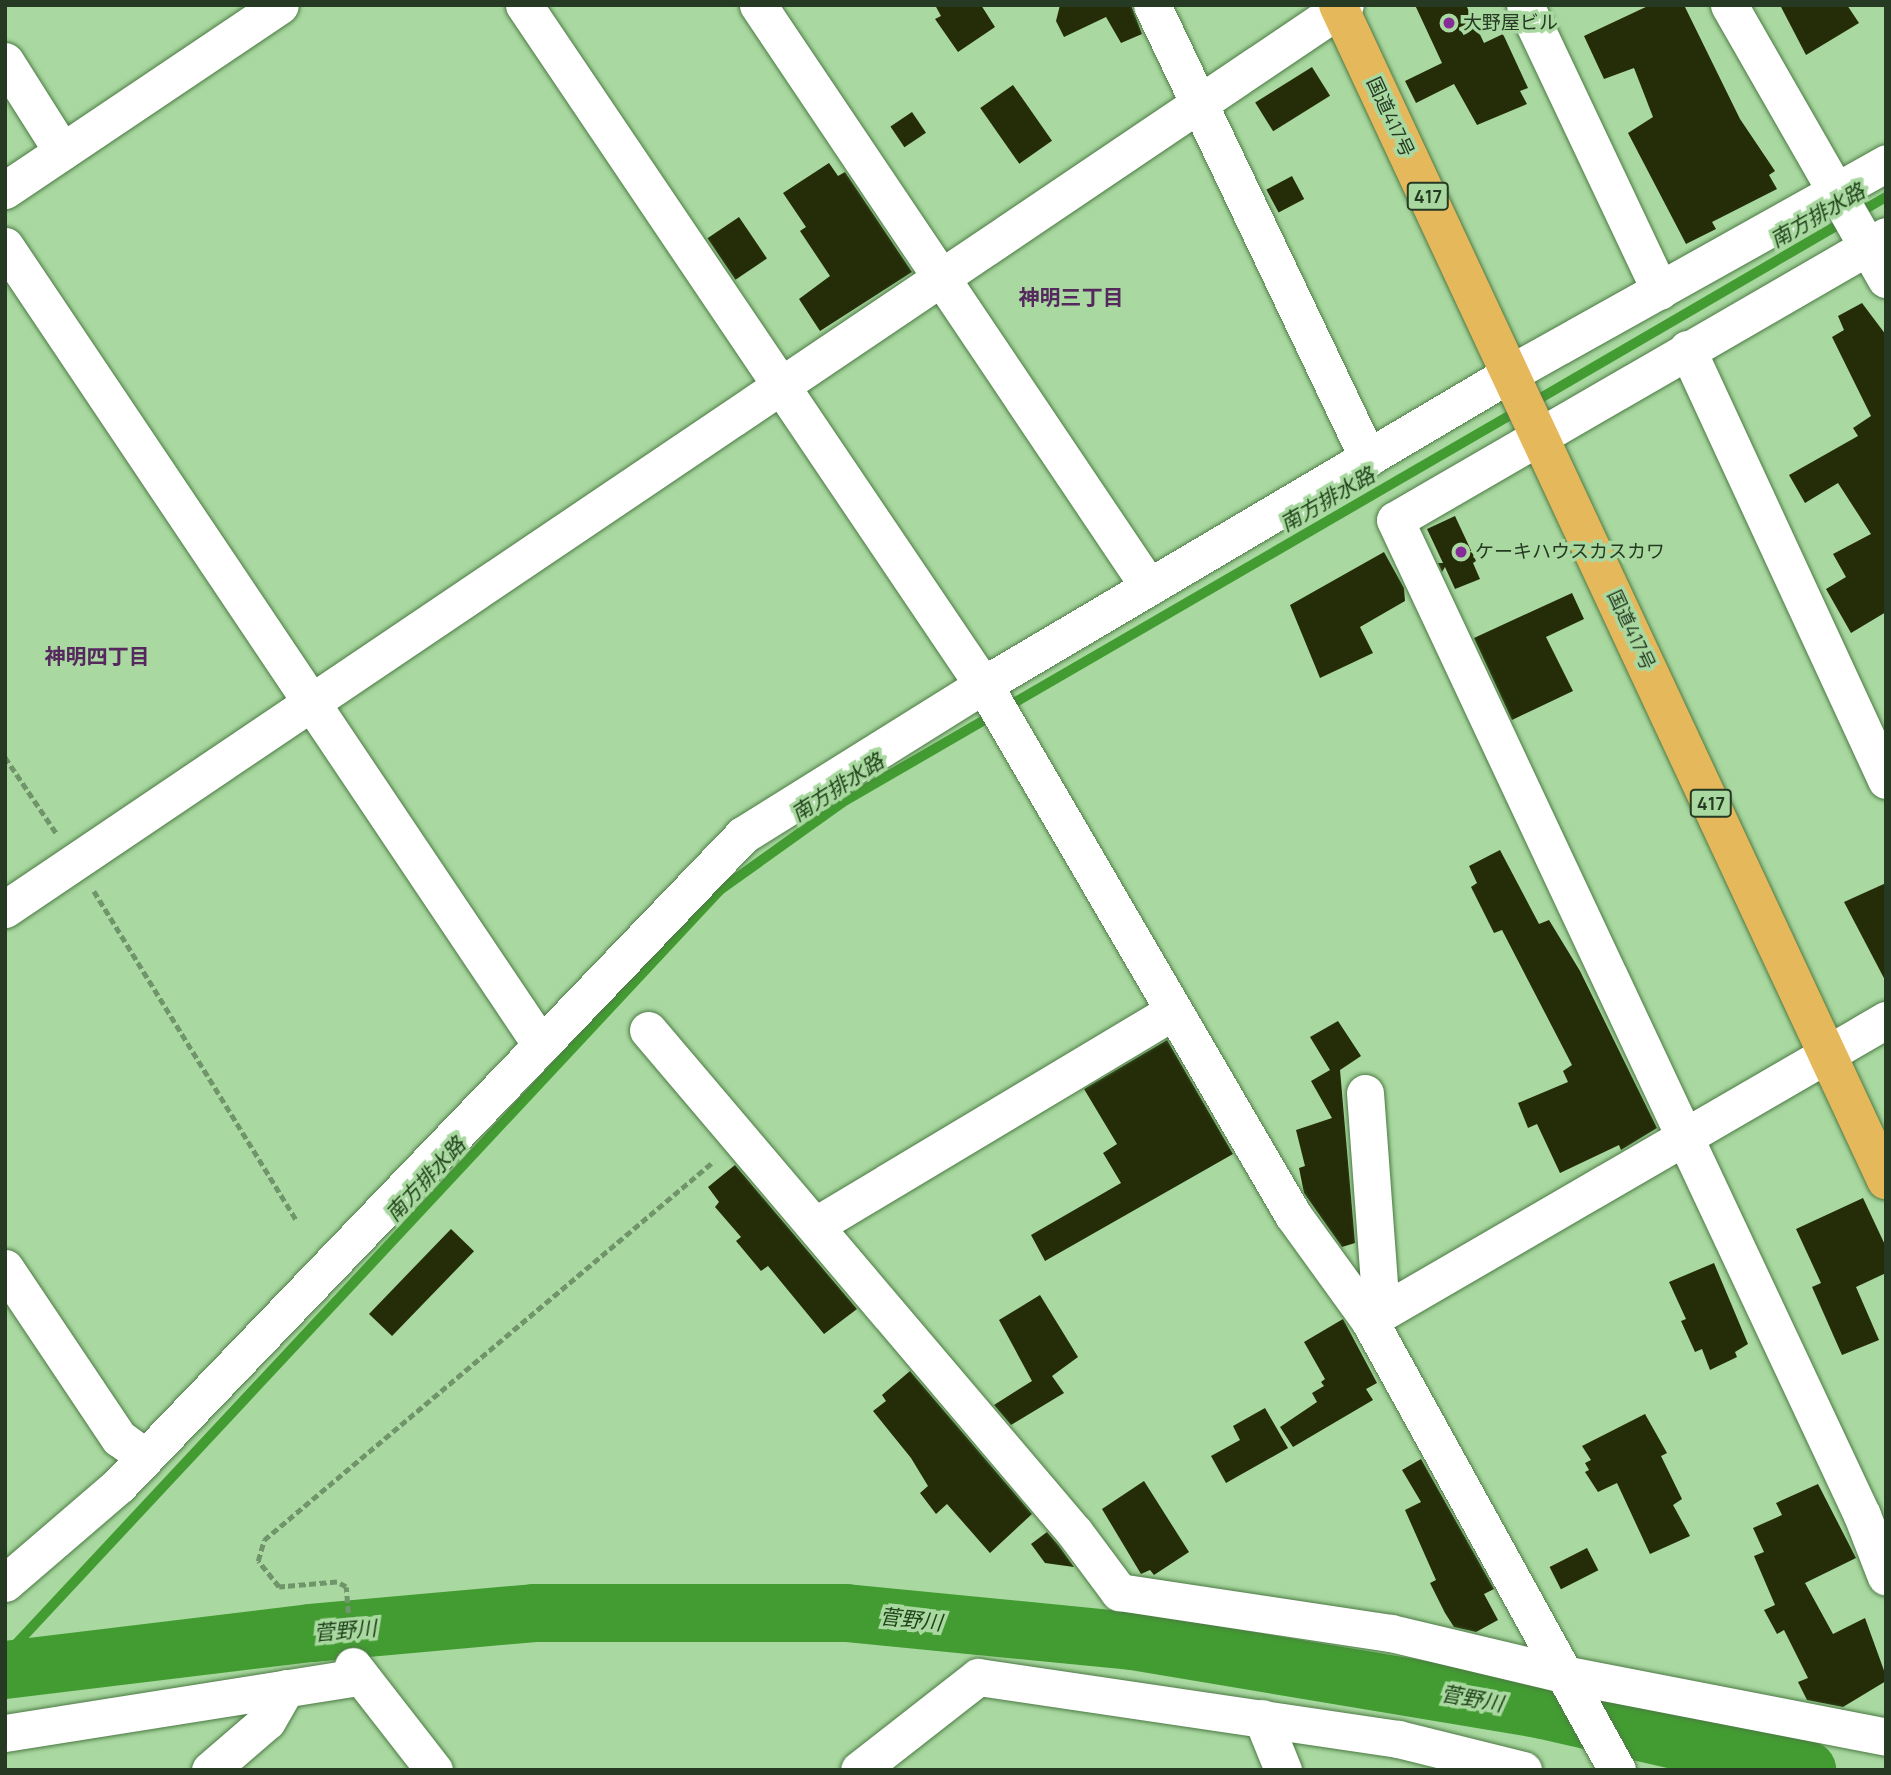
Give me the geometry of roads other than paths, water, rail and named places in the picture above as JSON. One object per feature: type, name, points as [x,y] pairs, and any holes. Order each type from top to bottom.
[{"type":"highway","name":"国道417号","points":[[1341,7],[1886,1180]]},
{"type":"street","points":[[5,190],[280,5]]},
{"type":"street","points":[[524,5],[987,691],[1293,1215],[1375,1317],[1566,1679],[1617,1770]]},
{"type":"street","points":[[758,5],[1149,587]]},
{"type":"street","points":[[1152,5],[1368,458]]},
{"type":"street","points":[[1525,5],[1660,291]]},
{"type":"street","points":[[1729,5],[1838,195],[1872,240],[1886,279]]},
{"type":"street","points":[[5,909],[313,705],[1341,7]]},
{"type":"street","points":[[5,61],[62,151]]},
{"type":"street","points":[[5,1583],[145,1457],[743,835],[987,691],[1149,587],[1368,458],[1514,380],[1660,291],[1838,195],[1886,163]]},
{"type":"street","points":[[1872,240],[1687,349],[1538,431],[1395,520],[1862,1515],[1886,1577]]},
{"type":"street","points":[[5,246],[541,1045]]},
{"type":"street","points":[[1687,349],[1886,780]]},
{"type":"street","points":[[816,1225],[1174,1011]]},
{"type":"street","points":[[1375,1317],[1827,1050],[1886,1020]]},
{"type":"street","points":[[649,1030],[816,1225],[1119,1592],[1391,1633],[1566,1679],[1886,1737]]},
{"type":"street","points":[[1365,1093],[1375,1317]]},
{"type":"street","points":[[5,1268],[119,1438],[145,1457]]},
{"type":"street","points":[[5,1733],[286,1688],[355,1671],[434,1770]]},
{"type":"street","points":[[859,1770],[978,1676],[1398,1739],[1523,1770]]},
{"type":"street","points":[[211,1770],[267,1721],[286,1688]]},
{"type":"street","points":[[1262,1718],[1283,1770]]},
{"type":"waterway","name":"南方排水路","points":[[1532,403],[1886,197]]},
{"type":"waterway","name":"南方排水路","points":[[5,1656],[720,890],[843,802],[1519,410]]},
{"type":"waterway","name":"菅野川","points":[[5,1670],[311,1633],[534,1613],[846,1613],[1132,1641],[1543,1710],[1807,1770]]},
{"type":"place","name":"大野屋ビル","points":[[1449,23]]},
{"type":"place","name":"ケーキハウスカスカワ","points":[[1461,552]]},
{"type":"district","name":"神明三丁目","points":[[1071,297]]},
{"type":"district","name":"神明四丁目","points":[[97,656]]}]
